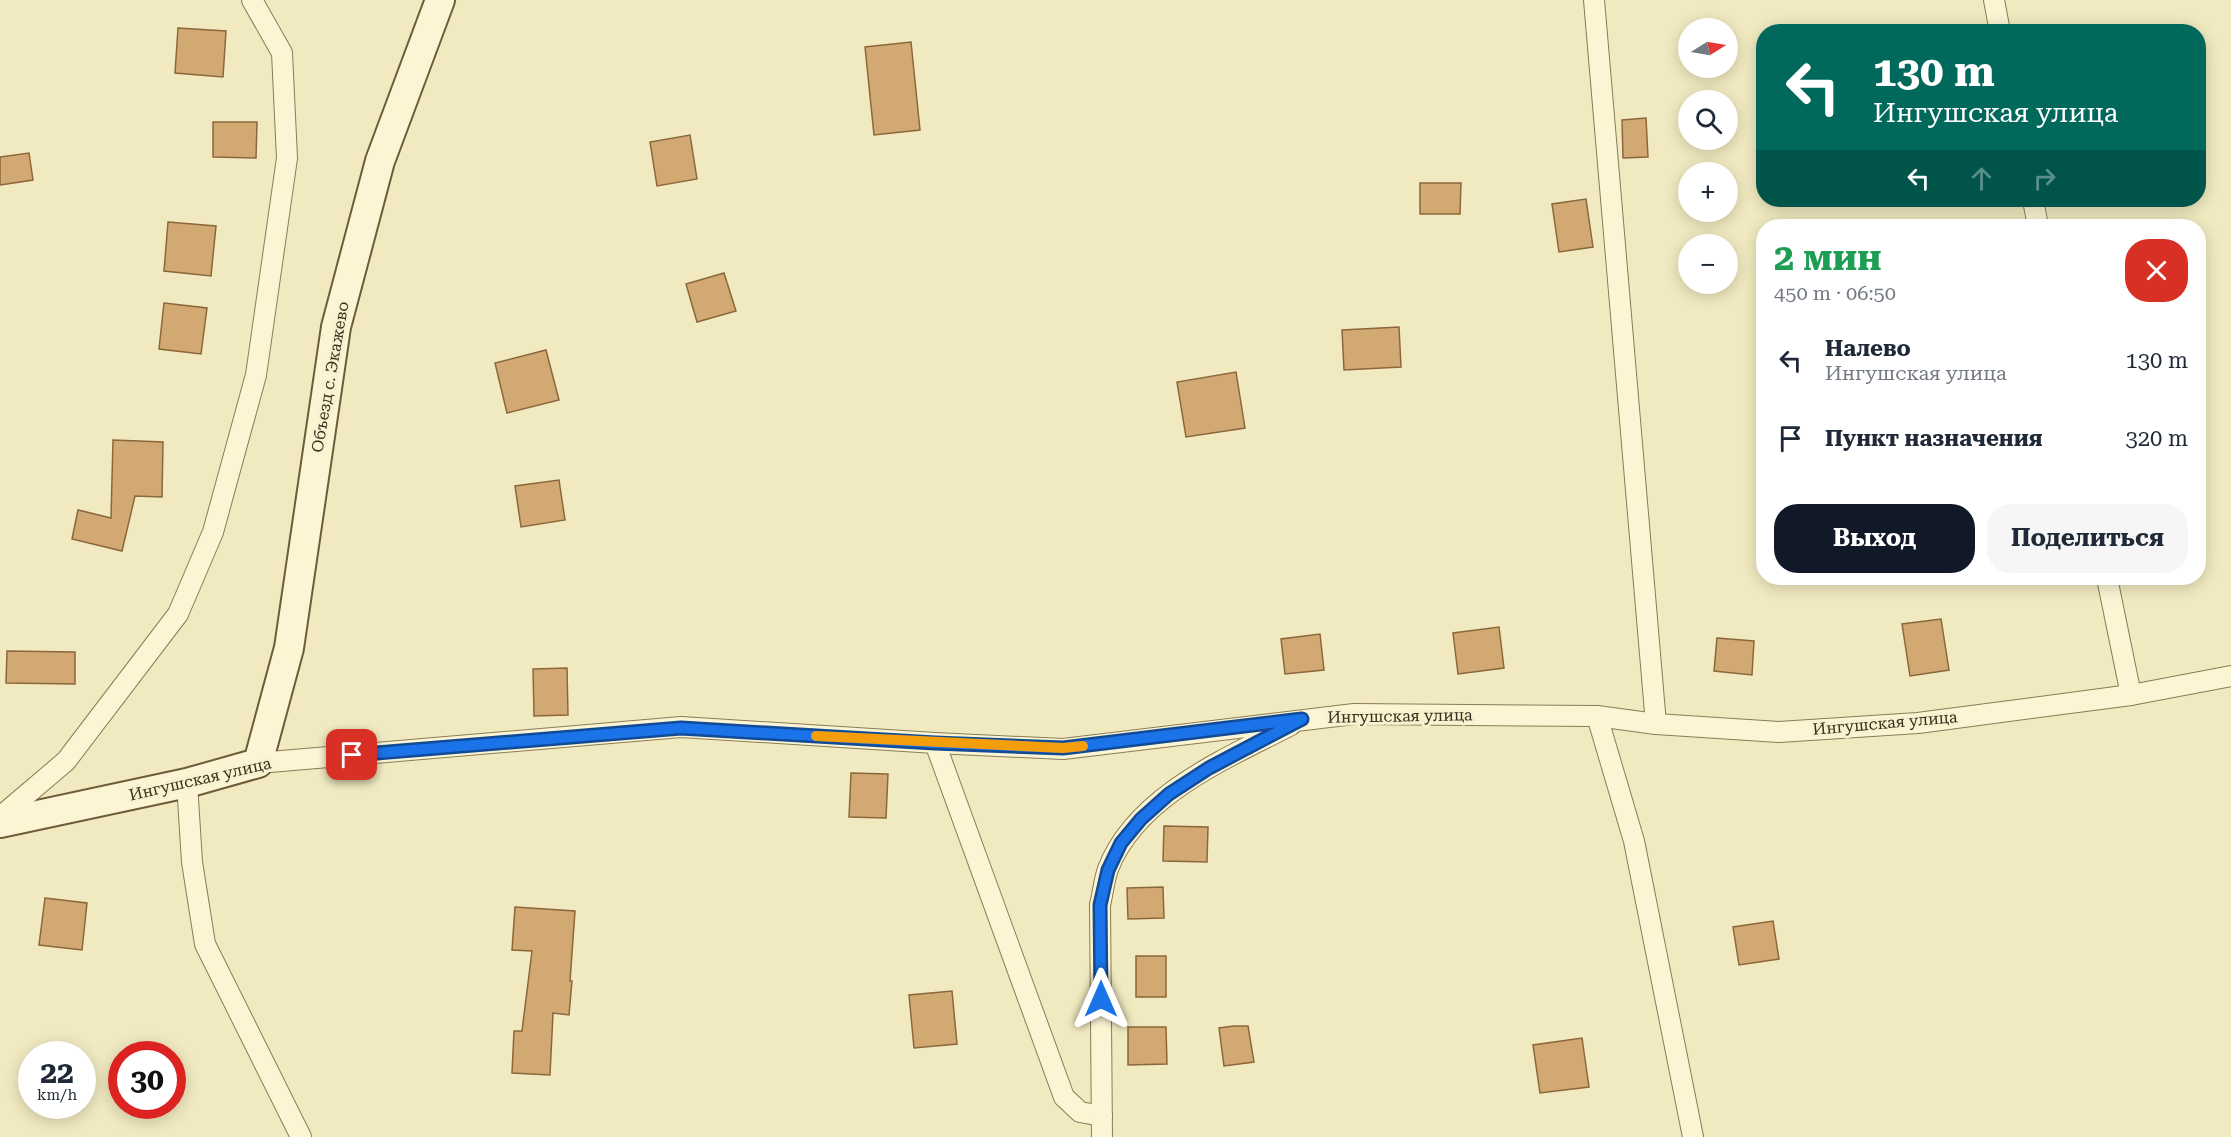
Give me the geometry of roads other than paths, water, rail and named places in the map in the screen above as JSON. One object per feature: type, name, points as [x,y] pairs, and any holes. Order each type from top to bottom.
[{"type":"main road","name":"Объезд с. Экажево","points":[[258,763],[289,648],[336,327],[380,161],[440,0]]},
{"type":"main road","name":"Ингушская улица","points":[[0,823],[187,783],[258,763]]},
{"type":"street","points":[[0,817],[66,761],[178,614],[213,532],[256,375],[287,158],[282,53],[252,0]]},
{"type":"street","points":[[1594,0],[1656,724]]},
{"type":"street","points":[[1994,0],[1998,24]]},
{"type":"street","points":[[2108,585],[2131,695]]},
{"type":"street","name":"Ингушская улица","points":[[258,763],[681,728],[1063,748],[1354,714],[1597,716],[1656,724],[1779,732],[1918,723],[2131,695],[2231,676]]},
{"type":"street","points":[[1597,716],[1634,841],[1693,1137]]},
{"type":"street","points":[[1102,1137],[1100,905],[1108,870],[1121,843],[1141,819],[1169,794],[1209,768],[1302,719]]},
{"type":"street","points":[[935,743],[1064,1097],[1080,1112],[1102,1116]]},
{"type":"street","points":[[187,783],[192,862],[205,944],[302,1137]]}]
